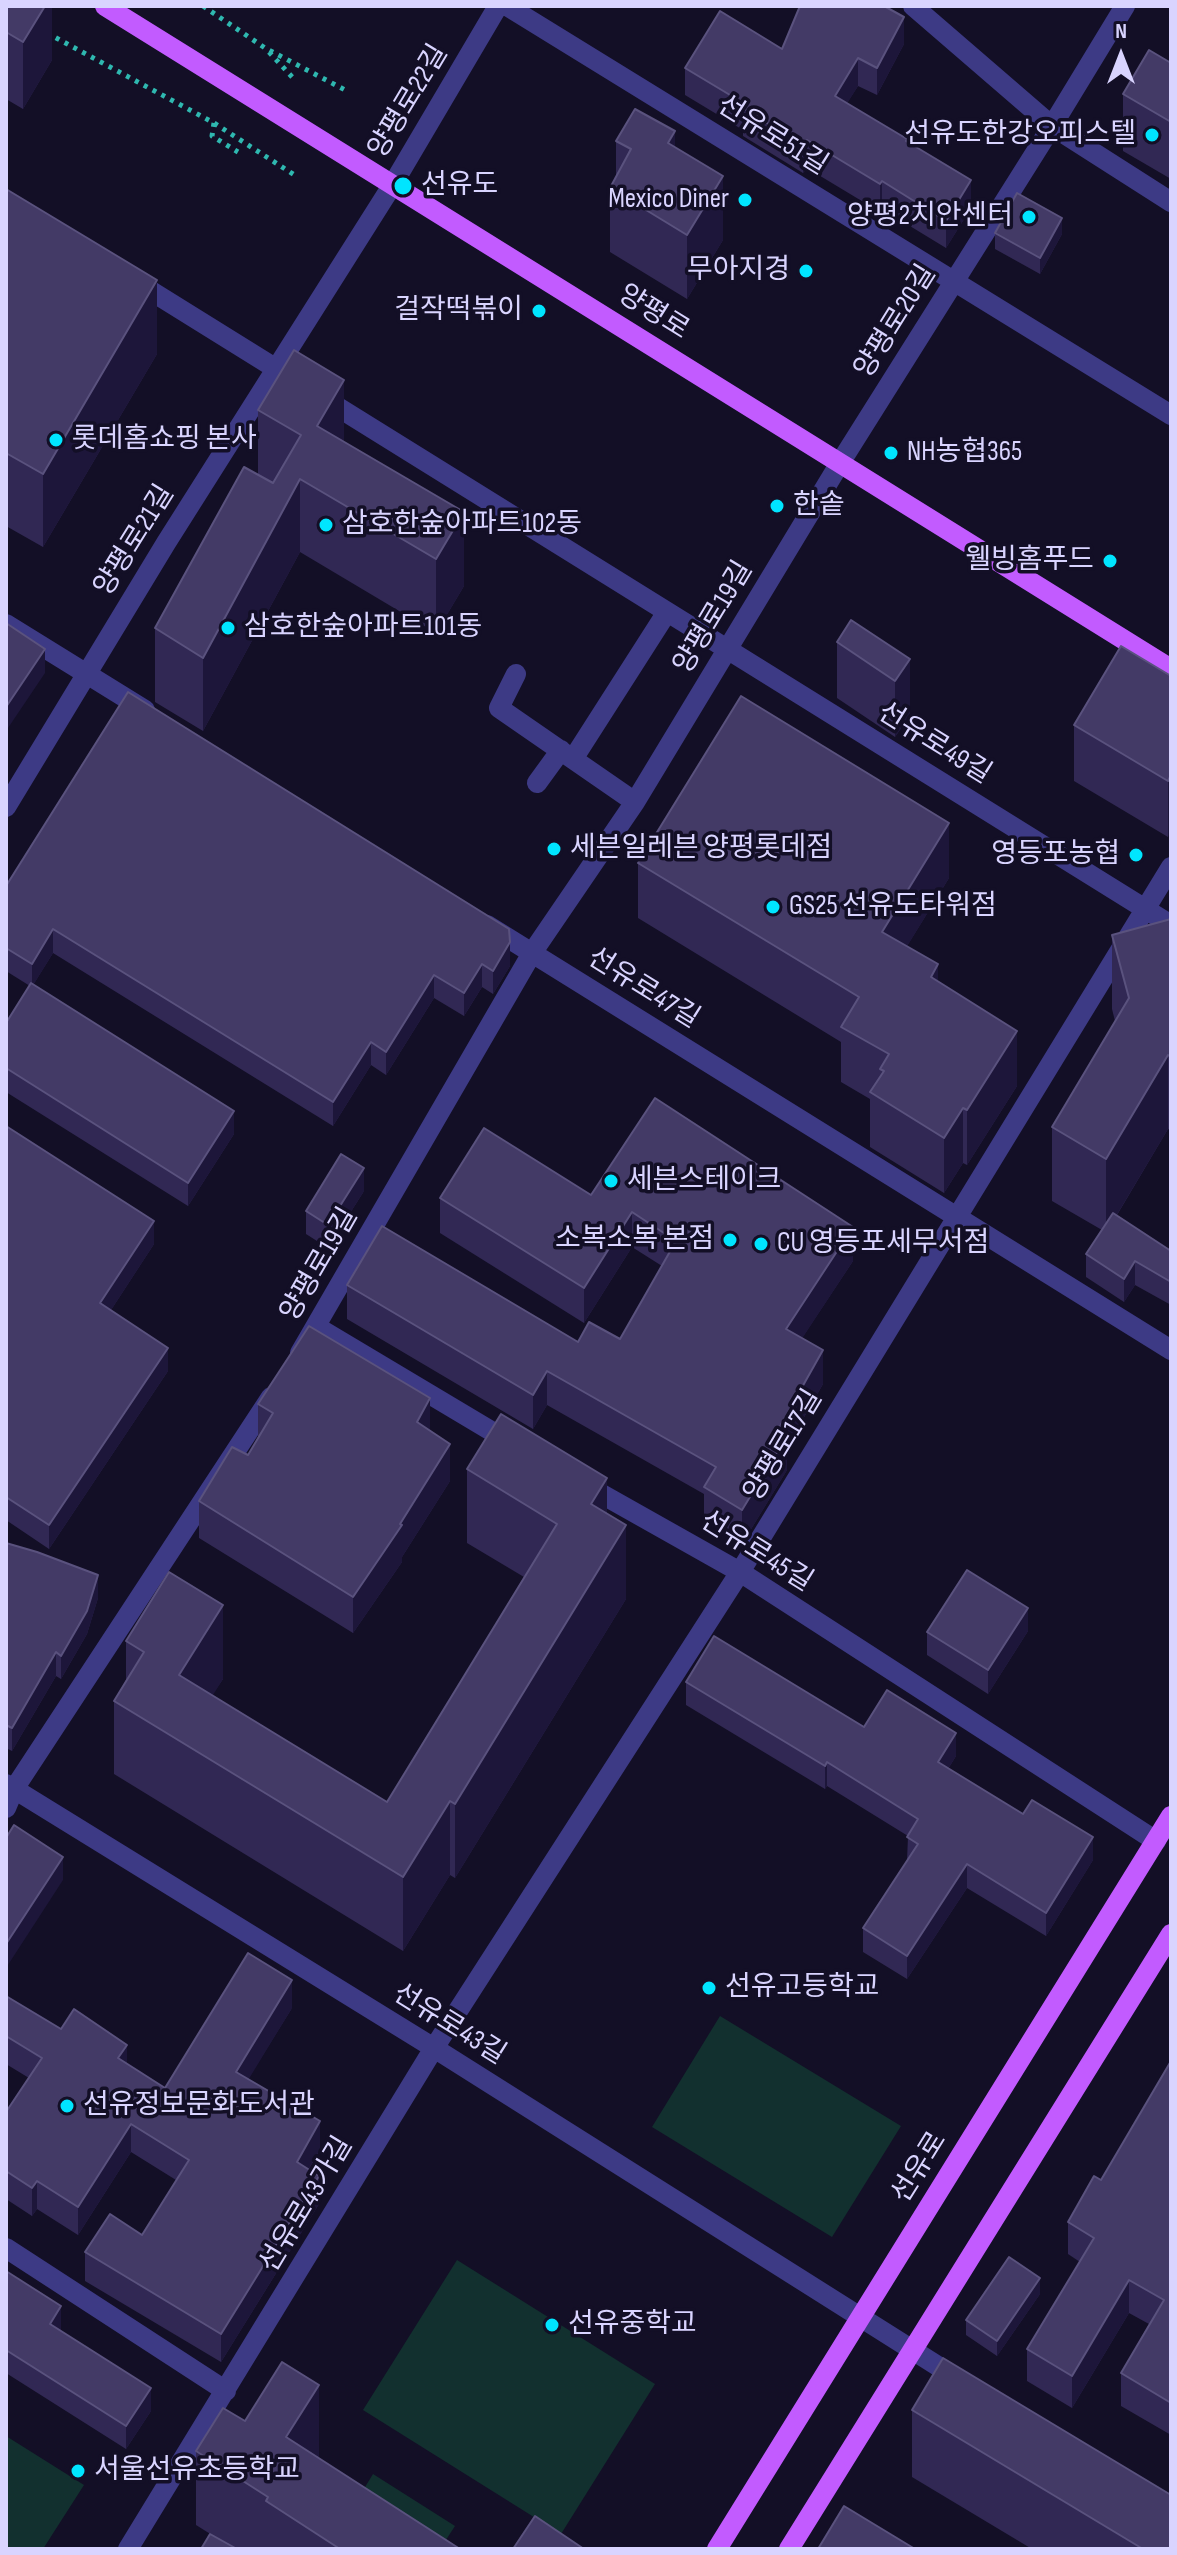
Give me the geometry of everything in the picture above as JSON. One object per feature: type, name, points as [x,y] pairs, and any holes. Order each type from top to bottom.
[{"type":"main road","name":"양평로","points":[[105,6],[1171,669]]},
{"type":"main road","name":"선유로","points":[[717,2549],[1171,1816]]},
{"type":"main road","points":[[789,2549],[1171,1934]]},
{"type":"street","name":"양평로22길","points":[[393,184],[498,6]]},
{"type":"street","name":"선유로51길","points":[[507,6],[1171,415]]},
{"type":"street","points":[[914,6],[1052,126],[1171,202]]},
{"type":"street","name":"양평로20길","points":[[840,463],[1125,6]]},
{"type":"street","name":"양평로21길","points":[[6,807],[393,184]]},
{"type":"street","name":"선유로49길","points":[[114,268],[1171,925]]},
{"type":"street","name":"양평로19길","points":[[9,1794],[317,1327],[532,953],[635,802],[840,463]]},
{"type":"street","points":[[537,783],[567,754],[667,612]]},
{"type":"street","points":[[6,624],[168,725]]},
{"type":"street","points":[[516,674],[499,708],[635,802]]},
{"type":"street","name":"양평로17길","points":[[434,2048],[740,1572],[1171,867]]},
{"type":"street","name":"선유로47길","points":[[464,911],[1171,1350]]},
{"type":"street","points":[[317,1327],[528,1453]]},
{"type":"street","name":"선유로45길","points":[[568,1475],[740,1572],[1156,1841]]},
{"type":"street","name":"선유로43길","points":[[9,1794],[434,2048],[978,2391]]},
{"type":"street","name":"선유로43가길","points":[[128,2549],[434,2048]]},
{"type":"street","points":[[6,2248],[226,2391]]},
{"type":"path","points":[[203,6],[265,48],[349,92]]},
{"type":"path","points":[[35,26],[214,123],[296,176]]},
{"type":"path","points":[[265,48],[294,79]]},
{"type":"path","points":[[214,123],[212,136],[238,152]]},
{"type":"green space","points":[[720,2016],[901,2126],[832,2237],[652,2127]]},
{"type":"green space","points":[[457,2260],[655,2384],[561,2534],[363,2410]]},
{"type":"green space","points":[[6,2436],[84,2485],[43,2549],[6,2549]]},
{"type":"green space","points":[[373,2474],[455,2526],[440,2549],[345,2520]]},
{"type":"building","points":[[6,6],[45,6],[23,42],[6,32]]},
{"type":"building","points":[[800,6],[884,6],[904,17],[877,68],[858,58],[835,96],[971,180],[946,221],[807,140],[803,146],[743,108],[745,104],[685,68],[720,11],[782,49]]},
{"type":"building","points":[[1149,50],[1171,63],[1171,122],[1123,94]]},
{"type":"building","points":[[635,109],[675,131],[668,143],[723,176],[687,235],[610,188],[631,149],[616,141]]},
{"type":"building","points":[[6,189],[157,280],[43,474],[6,453]]},
{"type":"building","points":[[1017,193],[1062,218],[1040,258],[995,233]]},
{"type":"building","points":[[294,350],[344,380],[317,426],[464,512],[436,559],[300,479],[203,658],[155,628],[244,467],[273,483],[301,435],[258,410]]},
{"type":"building","points":[[851,620],[910,659],[895,681],[837,642]]},
{"type":"building","points":[[6,623],[45,649],[6,707]]},
{"type":"building","points":[[1121,646],[1171,676],[1171,775],[1168,781],[1074,725]]},
{"type":"building","points":[[128,692],[509,929],[510,942],[493,971],[482,964],[464,993],[434,975],[386,1052],[371,1042],[333,1102],[53,929],[32,964],[6,948],[6,886]]},
{"type":"building","points":[[741,696],[949,823],[882,932],[938,964],[931,977],[1017,1031],[967,1110],[963,1108],[944,1138],[870,1092],[884,1071],[880,1069],[889,1054],[841,1027],[859,997],[638,863]]},
{"type":"building","points":[[1171,919],[1171,1057],[1168,1055],[1106,1159],[1052,1127],[1129,998],[1112,935]]},
{"type":"building","points":[[31,983],[234,1111],[188,1183],[6,1068],[6,1023]]},
{"type":"building","points":[[655,1098],[853,1227],[786,1329],[823,1350],[778,1430],[787,1436],[742,1510],[704,1487],[716,1467],[547,1371],[533,1395],[347,1285],[382,1226],[578,1342],[589,1322],[620,1339],[676,1241],[632,1212],[584,1288],[440,1198],[484,1128],[591,1195]]},
{"type":"building","points":[[6,1126],[154,1221],[100,1303],[168,1348],[49,1525],[6,1497]]},
{"type":"building","points":[[341,1154],[364,1168],[328,1225],[306,1211]]},
{"type":"building","points":[[1113,1213],[1171,1251],[1171,1282],[1135,1261],[1124,1279],[1086,1254]]},
{"type":"building","points":[[309,1326],[430,1398],[417,1422],[450,1444],[402,1525],[353,1597],[199,1501],[232,1447],[248,1455],[273,1413],[258,1404]]},
{"type":"building","points":[[501,1414],[607,1478],[591,1504],[626,1525],[455,1804],[450,1801],[403,1877],[114,1701],[144,1652],[126,1641],[169,1572],[223,1605],[179,1675],[387,1802],[557,1524],[467,1469]]},
{"type":"building","points":[[6,1543],[98,1575],[87,1611],[61,1656],[56,1652],[12,1728],[6,1725]]},
{"type":"building","points":[[967,1570],[1028,1608],[988,1670],[927,1632]]},
{"type":"building","points":[[714,1636],[864,1727],[887,1690],[956,1733],[938,1762],[1023,1814],[1032,1800],[1093,1837],[1046,1913],[967,1864],[907,1956],[863,1928],[918,1844],[907,1837],[918,1819],[827,1762],[825,1766],[686,1682]]},
{"type":"building","points":[[14,1825],[63,1857],[6,1944],[6,1838]]},
{"type":"building","points":[[248,1953],[292,1980],[236,2072],[320,2121],[297,2162],[319,2176],[221,2334],[85,2252],[110,2214],[142,2235],[189,2160],[131,2124],[78,2207],[37,2181],[32,2188],[6,2171],[6,2112],[42,2058],[6,2036],[6,1996],[61,2029],[74,2009],[127,2045],[118,2058],[165,2088]]},
{"type":"building","points":[[1171,2061],[1171,2403],[1121,2373],[1164,2300],[1129,2280],[1072,2376],[1027,2349],[1094,2238],[1068,2222],[1094,2176],[1101,2180]]},
{"type":"building","points":[[1009,2257],[1040,2278],[997,2341],[966,2320]]},
{"type":"building","points":[[6,2271],[61,2306],[50,2324],[151,2388],[126,2426],[6,2350]]},
{"type":"building","points":[[943,2358],[1171,2495],[1171,2549],[1143,2549],[912,2410]]},
{"type":"building","points":[[282,2362],[319,2385],[286,2437],[460,2549],[340,2549],[266,2501],[268,2497],[196,2451],[223,2408],[245,2421]]},
{"type":"building","points":[[844,2506],[915,2549],[818,2549]]},
{"type":"building","points":[[535,2516],[584,2549],[513,2549]]},
{"type":"building","points":[[210,2534],[237,2549],[201,2549]]},
{"type":"place","name":"선유도한강오피스텔","points":[[1152,135]]},
{"type":"place","name":"선유도","points":[[403,186]]},
{"type":"place","name":"Mexico Diner","points":[[745,200]]},
{"type":"place","name":"양평2치안센터","points":[[1029,217]]},
{"type":"place","name":"무아지경","points":[[806,271]]},
{"type":"place","name":"걸작떡볶이","points":[[539,311]]},
{"type":"place","name":"롯데홈쇼핑 본사","points":[[56,440]]},
{"type":"place","name":"NH농협365","points":[[891,453]]},
{"type":"place","name":"한솥","points":[[777,506]]},
{"type":"place","name":"삼호한숲아파트102동","points":[[326,525]]},
{"type":"place","name":"웰빙홈푸드","points":[[1110,561]]},
{"type":"place","name":"삼호한숲아파트101동","points":[[228,628]]},
{"type":"place","name":"세븐일레븐 양평롯데점","points":[[554,849]]},
{"type":"place","name":"영등포농협","points":[[1136,855]]},
{"type":"place","name":"GS25 선유도타워점","points":[[773,907]]},
{"type":"place","name":"세븐스테이크","points":[[611,1181]]},
{"type":"place","name":"소복소복 본점","points":[[730,1240]]},
{"type":"place","name":"CU 영등포세무서점","points":[[761,1244]]},
{"type":"place","name":"선유고등학교","points":[[709,1988]]},
{"type":"place","name":"선유정보문화도서관","points":[[67,2106]]},
{"type":"place","name":"선유중학교","points":[[552,2325]]},
{"type":"place","name":"서울선유초등학교","points":[[78,2471]]}]
